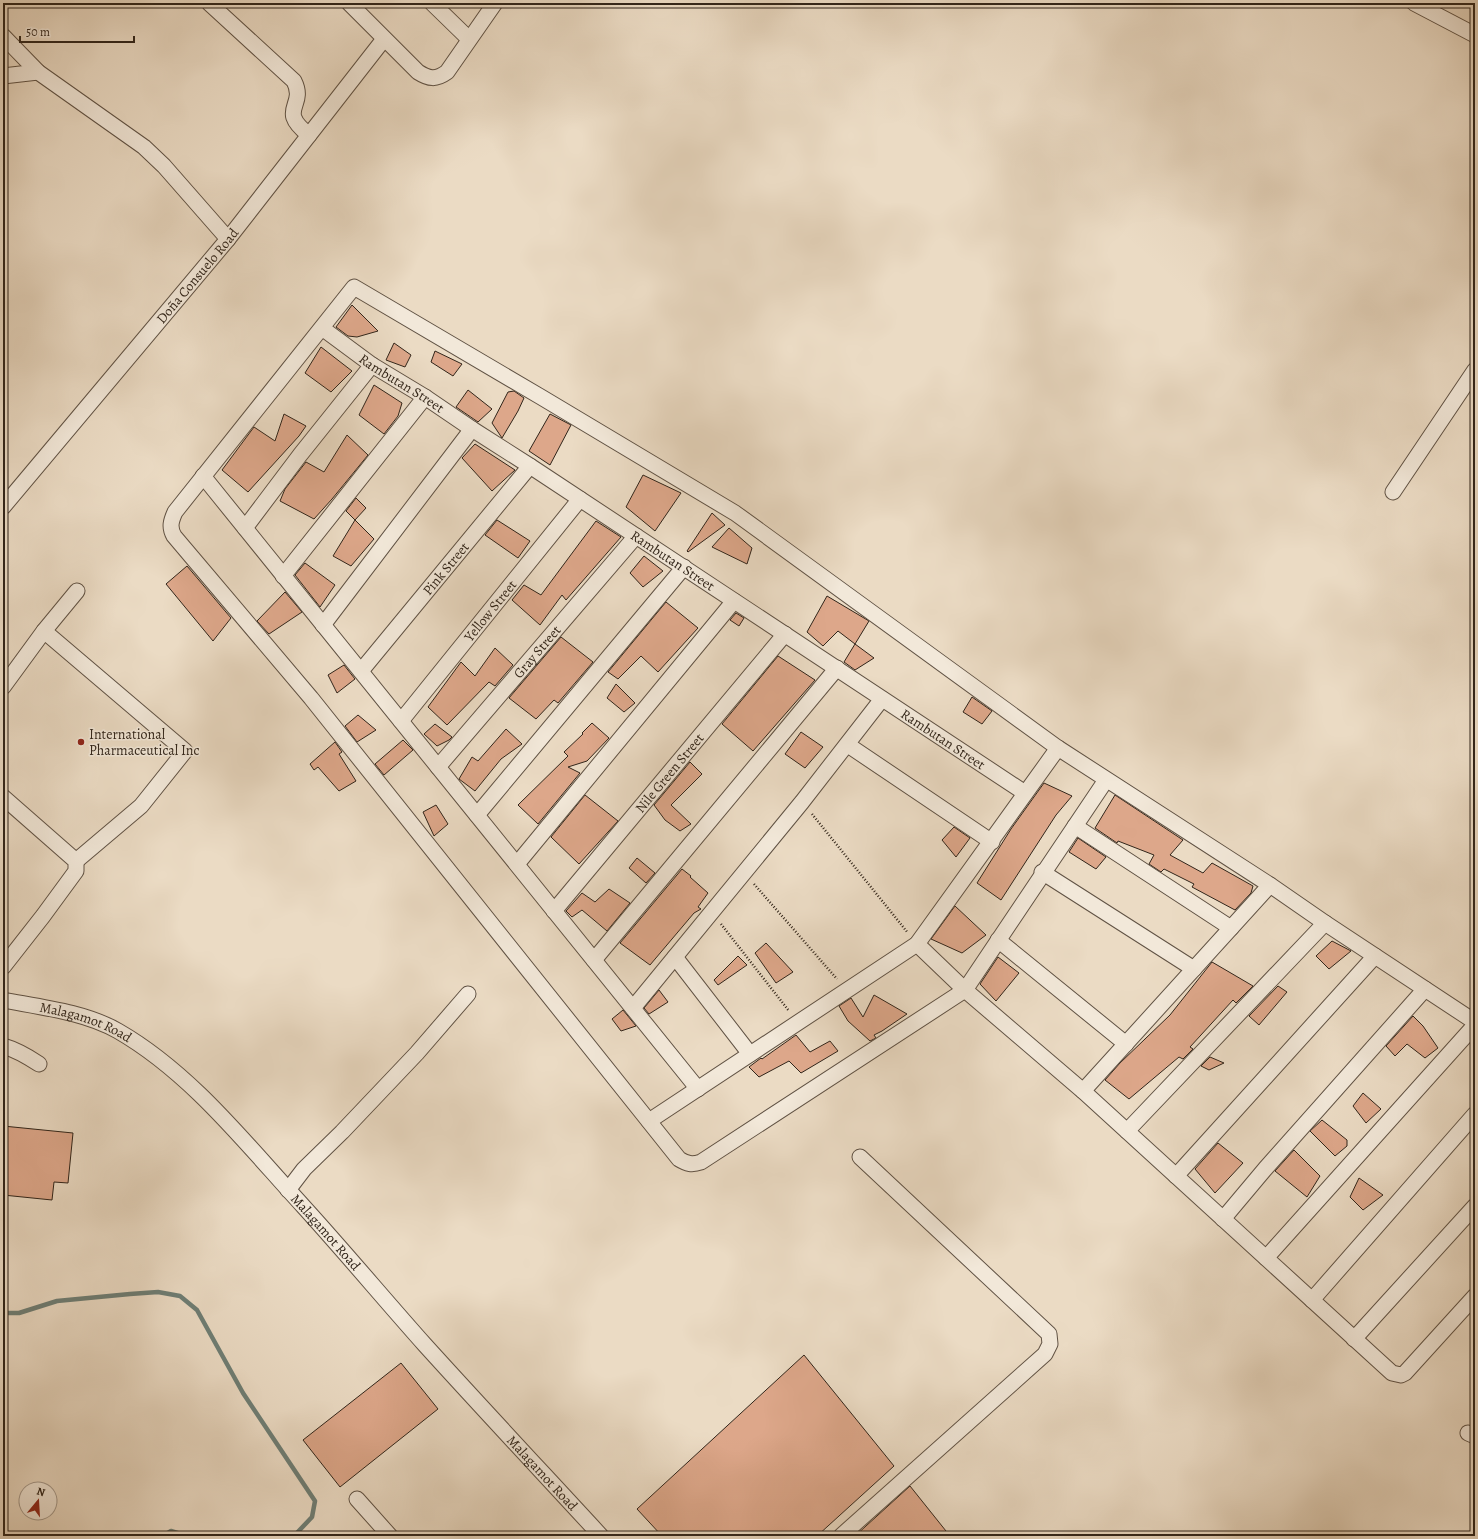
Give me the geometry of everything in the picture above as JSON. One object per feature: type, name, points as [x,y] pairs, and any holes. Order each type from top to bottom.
[{"type":"street","points":[[209,3],[294,81],[297,88],[297,98],[293,112],[294,120],[309,135]]},
{"type":"street","points":[[349,3],[418,72],[432,79],[440,77],[447,72],[495,3]]},
{"type":"street","points":[[432,3],[469,39]]},
{"type":"street","points":[[1414,3],[1475,35]]},
{"type":"street","points":[[3,36],[38,72],[144,146],[164,166],[228,239]]},
{"type":"street","name":"Doña Consuelo Road","points":[[3,507],[228,239],[384,39]]},
{"type":"street","points":[[3,76],[38,72]]},
{"type":"street","points":[[1106,780],[1042,872],[964,990],[701,1162],[687,1164],[679,1160],[311,698],[174,536],[170,529],[170,522],[175,512],[203,476],[354,287],[541,396],[735,513],[1058,748],[1270,885],[1475,1022]]},
{"type":"street","name":"Rambutan Street","points":[[322,328],[372,365],[425,397],[1025,793]]},
{"type":"street","points":[[245,528],[300,455],[372,365]]},
{"type":"street","points":[[1394,492],[1475,370]]},
{"type":"street","points":[[283,576],[425,397]]},
{"type":"street","points":[[323,625],[472,429]]},
{"type":"street","name":"Pink Street","points":[[361,671],[530,466]]},
{"type":"street","points":[[203,476],[698,1089]]},
{"type":"street","name":"Yellow Street","points":[[401,721],[580,499]]},
{"type":"street","name":"Gray Street","points":[[438,767],[636,536]]},
{"type":"street","points":[[477,815],[684,567]]},
{"type":"street","points":[[3,687],[44,631],[77,591]]},
{"type":"street","points":[[517,864],[734,600]]},
{"type":"street","points":[[44,631],[184,751],[141,806],[76,862]]},
{"type":"street","name":"Nile Green Street","points":[[554,911],[785,634]]},
{"type":"street","points":[[594,960],[837,668]]},
{"type":"street","points":[[633,1008],[745,873],[848,745],[882,699]]},
{"type":"street","points":[[848,745],[992,842]]},
{"type":"street","points":[[649,1121],[917,944],[992,842],[1058,748]]},
{"type":"street","points":[[3,797],[76,862],[76,871],[3,967]]},
{"type":"street","points":[[1074,826],[1231,928]]},
{"type":"street","points":[[1042,872],[1194,968]]},
{"type":"street","points":[[1083,1091],[1270,885]]},
{"type":"street","points":[[1127,1131],[1325,923]]},
{"type":"street","points":[[998,940],[1126,1044]]},
{"type":"street","points":[[917,944],[964,990],[1083,1091],[1392,1372],[1401,1375],[1405,1373],[1475,1296]]},
{"type":"street","points":[[1176,1176],[1375,956]]},
{"type":"street","points":[[675,957],[750,1054]]},
{"type":"street","points":[[1223,1219],[1270,1163],[1425,989]]},
{"type":"street","points":[[288,1190],[304,1169],[417,1054],[468,994]]},
{"type":"street","name":"Malagamot Road","points":[[3,1000],[64,1012],[90,1019],[116,1029],[141,1045],[177,1072],[225,1121],[344,1251],[425,1344],[601,1536]]},
{"type":"street","points":[[1266,1258],[1475,1025]]},
{"type":"street","points":[[3,1046],[16,1050],[39,1064]]},
{"type":"street","points":[[1312,1300],[1475,1114]]},
{"type":"street","points":[[841,1536],[1045,1354],[1050,1344],[1049,1334],[860,1157]]},
{"type":"street","points":[[1354,1339],[1475,1206]]},
{"type":"street","points":[[357,1499],[390,1536]]},
{"type":"path","points":[[802,802],[917,944]]},
{"type":"path","points":[[745,873],[847,990]]},
{"type":"path","points":[[712,912],[798,1022]]},
{"type":"building","points":[[352,305],[378,331],[357,337],[348,336],[336,327]]},
{"type":"building","points":[[394,343],[411,355],[405,367],[386,360]]},
{"type":"building","points":[[321,347],[352,371],[331,392],[305,373]]},
{"type":"building","points":[[435,351],[462,364],[453,376],[431,362]]},
{"type":"building","points":[[374,385],[402,403],[398,416],[384,434],[359,415]]},
{"type":"building","points":[[468,390],[492,409],[478,422],[456,407]]},
{"type":"building","points":[[514,391],[524,398],[502,438],[492,423],[508,392]]},
{"type":"building","points":[[284,414],[306,426],[299,436],[248,492],[222,470],[254,427],[275,441]]},
{"type":"building","points":[[550,414],[571,425],[550,465],[529,451]]},
{"type":"building","points":[[347,435],[368,455],[314,519],[280,501],[285,489],[306,462],[324,472]]},
{"type":"building","points":[[475,444],[515,470],[492,491],[462,458]]},
{"type":"building","points":[[643,475],[681,493],[655,531],[626,507]]},
{"type":"building","points":[[356,498],[366,508],[355,520],[346,511]]},
{"type":"building","points":[[712,513],[725,525],[688,552],[687,551]]},
{"type":"building","points":[[355,520],[374,539],[351,566],[333,556]]},
{"type":"building","points":[[497,520],[530,541],[518,558],[485,535]]},
{"type":"building","points":[[596,521],[621,537],[566,600],[562,595],[540,625],[512,600],[524,585],[541,595]]},
{"type":"building","points":[[729,528],[752,548],[747,564],[712,547]]},
{"type":"building","points":[[644,556],[663,571],[643,587],[630,573]]},
{"type":"building","points":[[305,563],[335,585],[320,607],[295,575]]},
{"type":"building","points":[[187,566],[231,618],[213,641],[166,584]]},
{"type":"building","points":[[285,592],[302,612],[269,634],[257,621]]},
{"type":"building","points":[[827,596],[869,621],[855,644],[838,631],[823,646],[807,632]]},
{"type":"building","points":[[666,602],[698,628],[658,672],[641,656],[618,679],[608,672]]},
{"type":"building","points":[[736,613],[744,618],[739,626],[730,620]]},
{"type":"building","points":[[561,637],[593,662],[558,703],[554,700],[536,719],[509,698]]},
{"type":"building","points":[[855,644],[874,658],[855,670],[844,662]]},
{"type":"building","points":[[495,648],[513,665],[495,686],[489,682],[447,725],[428,707],[461,662],[475,676]]},
{"type":"building","points":[[778,656],[815,680],[753,751],[722,724]]},
{"type":"building","points":[[344,665],[355,679],[337,693],[328,675]]},
{"type":"building","points":[[616,684],[635,703],[624,712],[607,698]]},
{"type":"building","points":[[972,697],[992,711],[982,724],[963,712]]},
{"type":"building","points":[[358,715],[376,730],[357,742],[345,726]]},
{"type":"building","points":[[592,723],[609,738],[587,761],[568,767],[580,773],[538,824],[518,805],[568,756],[564,752]]},
{"type":"building","points":[[435,724],[452,737],[437,746],[424,734]]},
{"type":"building","points":[[506,729],[522,744],[501,759],[475,791],[459,779],[472,757],[478,761]]},
{"type":"building","points":[[801,732],[823,747],[805,768],[785,754]]},
{"type":"building","points":[[403,740],[413,750],[384,775],[375,764]]},
{"type":"building","points":[[335,742],[342,752],[339,754],[356,781],[339,791],[318,767],[314,770],[310,764]]},
{"type":"building","points":[[690,762],[702,774],[671,805],[691,824],[680,831],[665,820],[654,805]]},
{"type":"building","points":[[1044,783],[1072,796],[1056,815],[1001,900],[977,883],[1011,829]]},
{"type":"building","points":[[585,795],[618,821],[579,864],[551,837]]},
{"type":"building","points":[[1115,795],[1183,840],[1170,855],[1203,873],[1212,863],[1253,886],[1251,893],[1235,910],[1192,887],[1194,884],[1164,869],[1161,872],[1149,864],[1154,855],[1118,841],[1117,843],[1095,828]]},
{"type":"building","points":[[436,805],[448,824],[434,836],[423,812]]},
{"type":"building","points":[[954,827],[970,838],[956,857],[942,840]]},
{"type":"building","points":[[1078,838],[1106,857],[1096,869],[1069,852]]},
{"type":"building","points":[[637,858],[655,873],[646,883],[629,868]]},
{"type":"building","points":[[682,869],[708,893],[698,907],[701,909],[694,913],[650,965],[620,943]]},
{"type":"building","points":[[609,889],[630,903],[607,931],[582,910],[572,917],[566,911],[582,893],[595,902]]},
{"type":"building","points":[[955,906],[986,935],[962,953],[931,939]]},
{"type":"building","points":[[1332,941],[1351,951],[1329,969],[1316,956]]},
{"type":"building","points":[[766,943],[793,972],[776,983],[755,953]]},
{"type":"building","points":[[738,956],[747,965],[718,985],[714,980]]},
{"type":"building","points":[[998,957],[1019,973],[996,1001],[980,984]]},
{"type":"building","points":[[1212,962],[1253,986],[1236,1003],[1233,1000],[1190,1047],[1193,1049],[1183,1059],[1179,1057],[1129,1099],[1105,1080],[1120,1063],[1170,1015]]},
{"type":"building","points":[[1278,986],[1287,992],[1259,1025],[1249,1016]]},
{"type":"building","points":[[659,990],[668,1002],[649,1014],[644,1008]]},
{"type":"building","points":[[874,995],[907,1014],[874,1035],[876,1038],[870,1041],[848,1021],[839,1006],[851,998],[863,1017]]},
{"type":"building","points":[[623,1010],[636,1026],[621,1031],[612,1019]]},
{"type":"building","points":[[1413,1016],[1423,1026],[1438,1048],[1425,1058],[1407,1044],[1395,1056],[1386,1046]]},
{"type":"building","points":[[796,1035],[810,1052],[830,1041],[838,1051],[801,1073],[789,1061],[759,1077],[749,1067],[761,1058],[762,1059]]},
{"type":"building","points":[[1210,1057],[1224,1063],[1209,1070],[1201,1066]]},
{"type":"building","points":[[1363,1093],[1381,1109],[1366,1123],[1353,1106]]},
{"type":"building","points":[[1322,1120],[1347,1140],[1347,1146],[1335,1156],[1310,1131]]},
{"type":"building","points":[[3,1126],[73,1133],[68,1183],[54,1182],[52,1200],[3,1195]]},
{"type":"building","points":[[1218,1143],[1243,1163],[1215,1193],[1195,1169]]},
{"type":"building","points":[[1294,1150],[1320,1176],[1307,1197],[1275,1171]]},
{"type":"building","points":[[1359,1178],[1383,1195],[1363,1210],[1350,1197]]},
{"type":"building","points":[[804,1355],[894,1466],[817,1536],[662,1536],[637,1509]]},
{"type":"building","points":[[401,1363],[438,1409],[340,1487],[303,1440]]},
{"type":"building","points":[[910,1486],[950,1536],[855,1536]]},
{"type":"waterway","points":[[3,1313],[19,1313],[57,1301],[158,1292],[180,1296],[197,1310],[243,1393],[315,1501],[312,1517],[294,1536]]},
{"type":"waterway","points":[[163,1536],[171,1531],[187,1536]]},
{"type":"place","name":"International Pharmaceutical Inc","points":[[81,742]]}]
